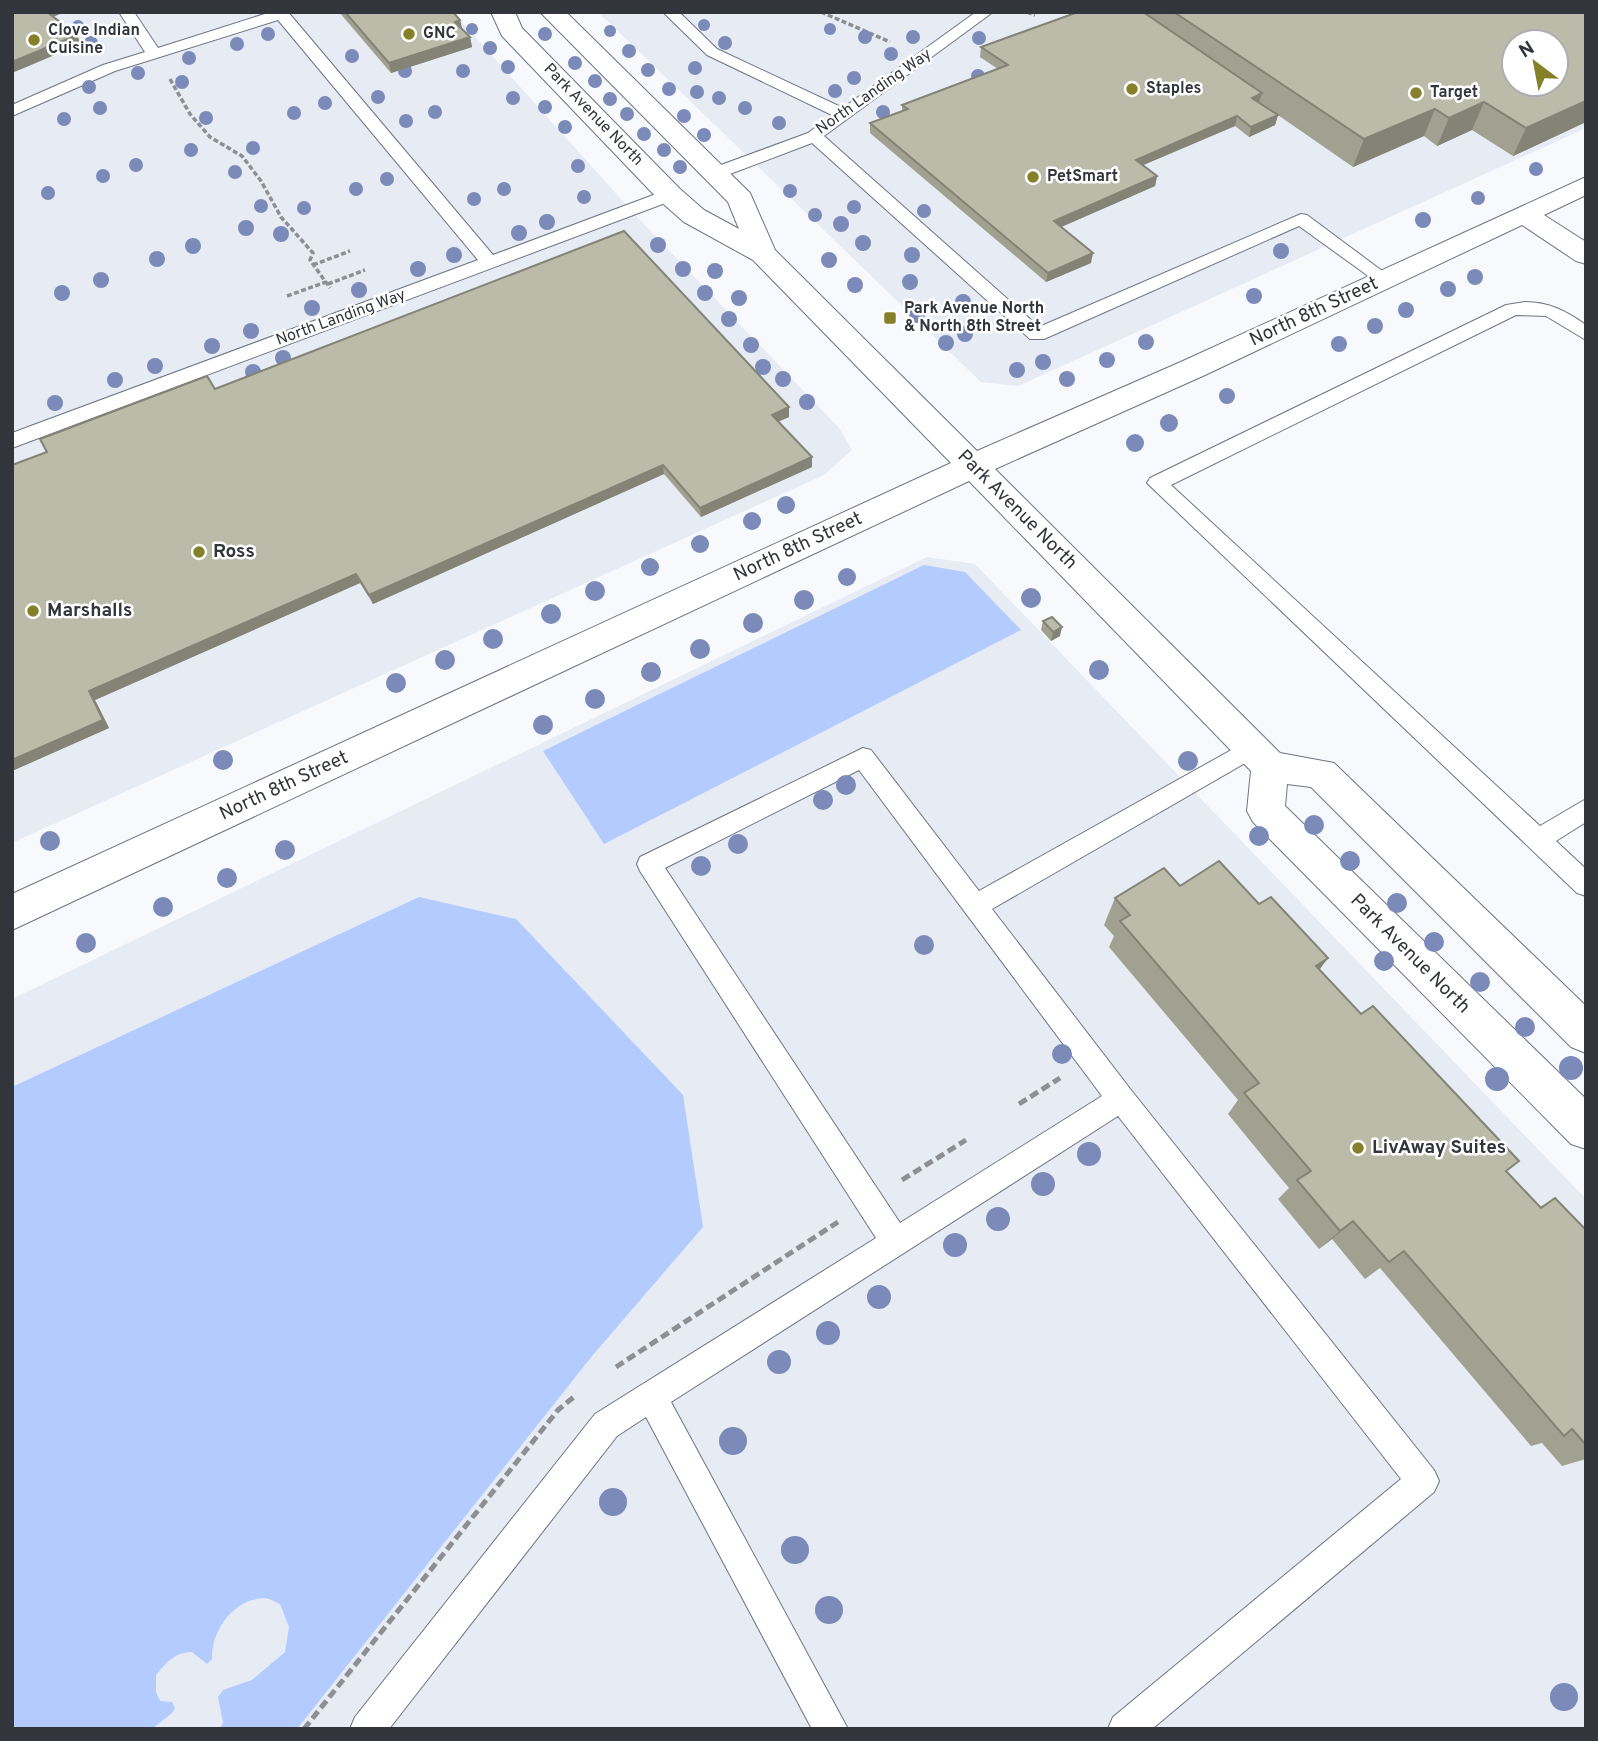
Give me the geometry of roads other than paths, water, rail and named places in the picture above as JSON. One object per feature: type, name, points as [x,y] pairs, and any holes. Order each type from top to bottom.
[{"type":"street","name":"Park Avenue North","points":[[503,12],[511,31],[670,195],[694,216],[763,254],[1260,757],[1266,811],[1586,1129]]},
{"type":"street","name":"Park Avenue North","points":[[552,12],[740,199],[763,254]]},
{"type":"street","name":"North 8th Street","points":[[12,912],[1586,185]]},
{"type":"street","points":[[1525,215],[1586,255]]},
{"type":"street","points":[[1260,757],[1321,774],[1586,1034]]},
{"type":"lane","points":[[126,12],[154,53]]},
{"type":"lane","points":[[670,12],[712,52],[844,114]]},
{"type":"lane","name":"North Landing Way","points":[[716,173],[814,136],[986,12]]},
{"type":"lane","points":[[12,111],[109,68],[281,15],[490,263]]},
{"type":"lane","points":[[814,136],[1037,335],[1301,219],[1384,279]]},
{"type":"lane","name":"North Landing Way","points":[[12,441],[670,195]]},
{"type":"lane","points":[[1586,334],[1553,311],[1535,306],[1512,309],[1157,483],[1586,885]]},
{"type":"lane","points":[[894,1240],[649,864],[863,757],[1121,1098],[1423,1480],[1125,1729]]},
{"type":"lane","points":[[977,905],[1260,757]]},
{"type":"lane","points":[[1538,840],[1586,809]]},
{"type":"lane","points":[[367,1729],[606,1424],[1121,1098]]},
{"type":"lane","points":[[651,1396],[831,1729]]},
{"type":"place","name":"GNC","points":[[409,34]]},
{"type":"place","name":"Clove Indian Cuisine","points":[[34,40]]},
{"type":"place","name":"Staples","points":[[1132,89]]},
{"type":"place","name":"Target","points":[[1416,93]]},
{"type":"place","name":"PetSmart","points":[[1033,177]]},
{"type":"place","name":"Park Avenue North & North 8th Street","points":[[890,318]]},
{"type":"place","name":"Ross","points":[[199,552]]},
{"type":"place","name":"Marshalls","points":[[33,611]]},
{"type":"place","name":"LivAway Suites","points":[[1358,1148]]}]
